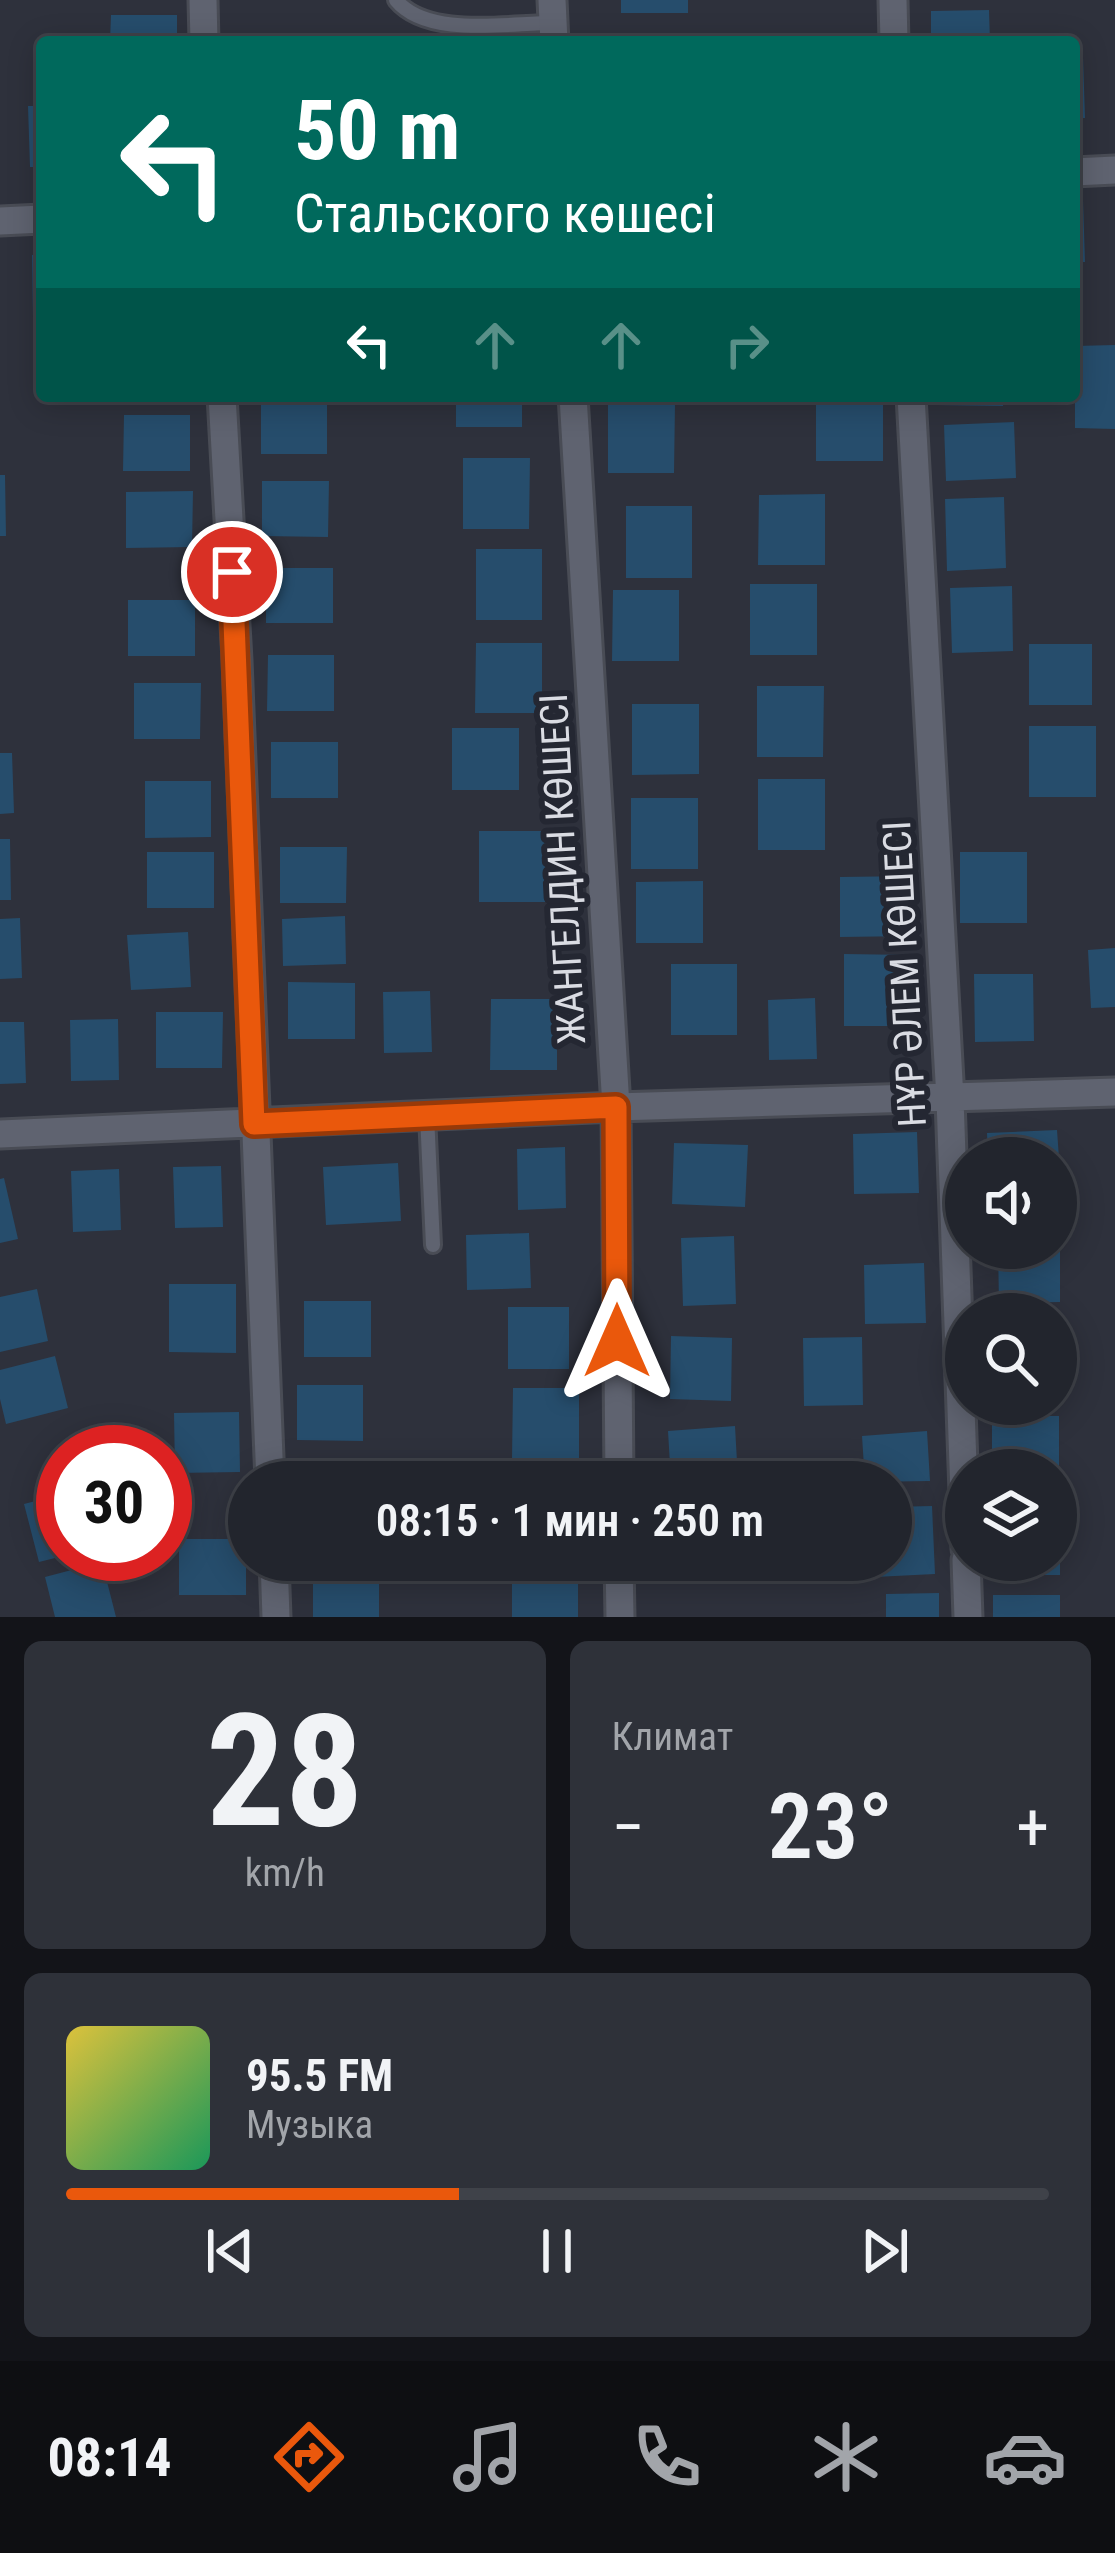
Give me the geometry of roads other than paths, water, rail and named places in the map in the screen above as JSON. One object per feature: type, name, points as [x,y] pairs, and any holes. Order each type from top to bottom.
[{"type":"street","points":[[202,0],[204,36]]},
{"type":"street","points":[[893,0],[894,36]]},
{"type":"street","points":[[1080,172],[1115,170]]},
{"type":"street","points":[[0,221],[36,219]]},
{"type":"street","points":[[222,402],[269,1461]]},
{"type":"street","name":"ЖАНГЕЛДИН КӨШЕСІ","points":[[573,402],[616,1107],[619,1461]]},
{"type":"street","name":"НҰР ӘЛЕМ КӨШЕСІ","points":[[911,402],[950,1099],[962,1449]]},
{"type":"street","points":[[0,1134],[616,1107],[1115,1092]]},
{"type":"street","points":[[275,1581],[276,1617]]},
{"type":"street","points":[[619,1581],[620,1617]]},
{"type":"street","points":[[967,1581],[968,1617]]},
{"type":"lane","points":[[396,0],[408,14],[437,24],[553,22]]},
{"type":"lane","points":[[427,1115],[433,1245]]}]
